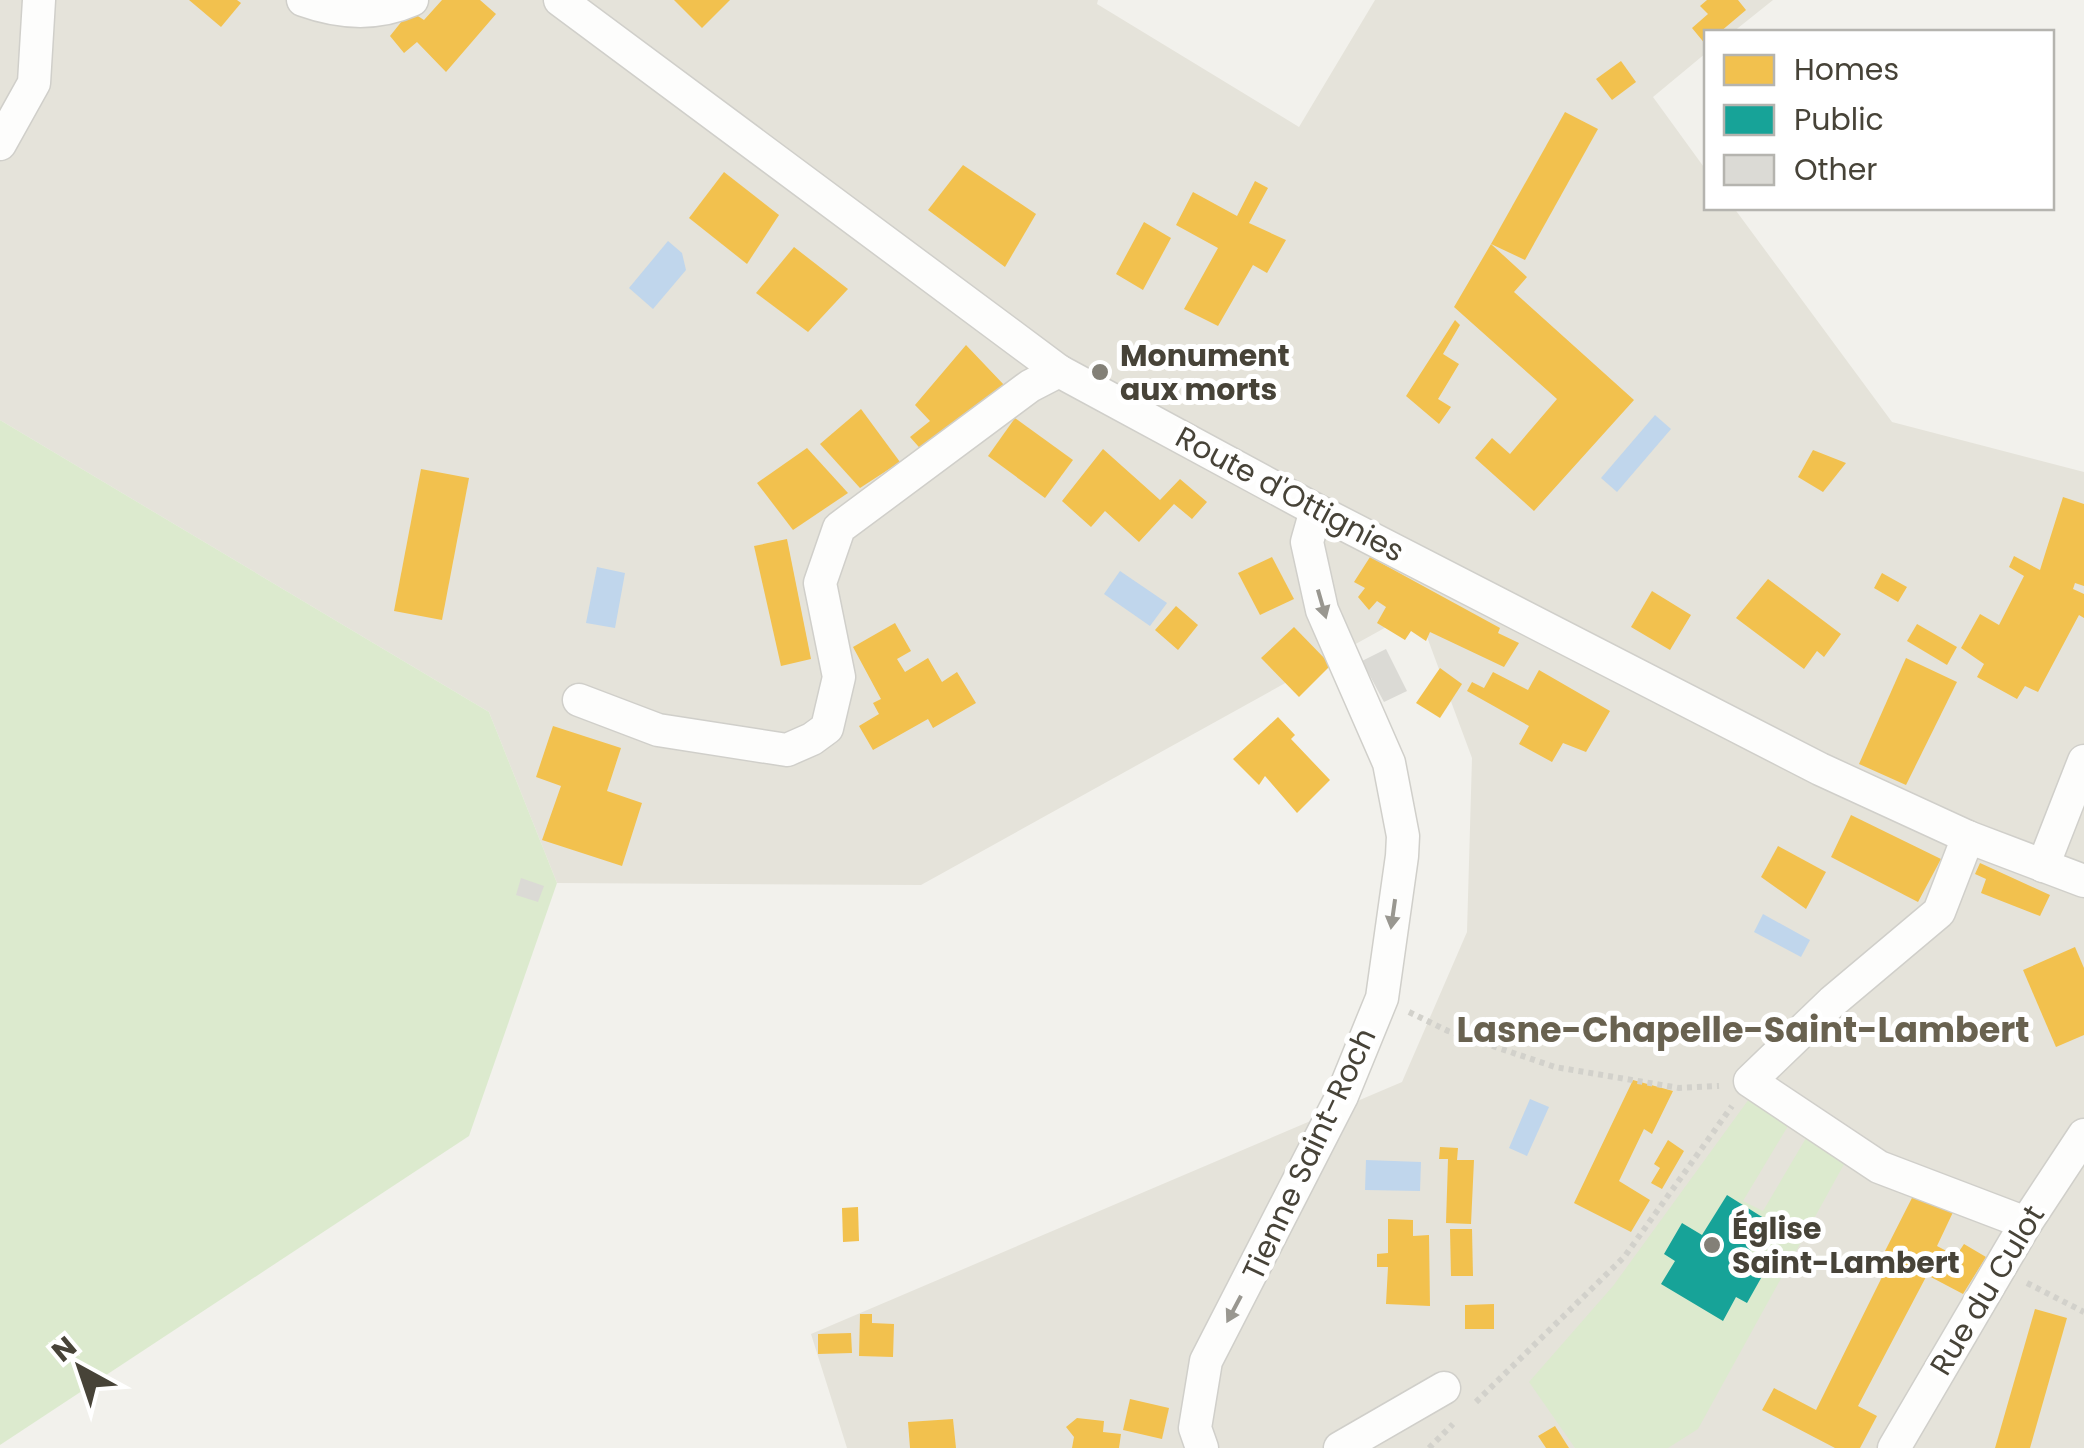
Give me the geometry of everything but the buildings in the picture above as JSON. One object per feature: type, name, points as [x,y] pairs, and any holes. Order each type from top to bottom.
[{"type":"street","points":[[0,144],[34,83],[39,0]]},
{"type":"street","points":[[303,0],[333,11],[390,10],[412,0]]},
{"type":"street","name":"Route d'Ottignies","points":[[560,0],[1059,372],[1316,510],[1804,762],[1968,837],[2084,881]]},
{"type":"street","points":[[578,700],[658,730],[788,750],[812,739],[826,728],[839,677],[820,582],[839,528],[1030,386],[1059,372]]},
{"type":"street","name":"Tienne Saint-Roch","points":[[1202,1448],[1194,1428],[1206,1361],[1326,1128],[1382,998],[1403,836],[1388,763],[1322,610],[1307,542],[1316,510]]},
{"type":"street","points":[[2044,866],[2084,761]]},
{"type":"street","points":[[1968,837],[1939,912],[1832,1002],[1750,1081],[1879,1168],[2026,1223]]},
{"type":"street","name":"Rue du Culot","points":[[1894,1448],[2026,1223],[2084,1135]]},
{"type":"street","points":[[1340,1448],[1458,1397]]},
{"type":"path","points":[[1382,998],[1448,1031],[1555,1067],[1679,1088],[1750,1081]]},
{"type":"path","points":[[1458,1397],[1625,1256],[1750,1081]]},
{"type":"path","points":[[2000,1270],[2084,1312]]},
{"type":"path","points":[[1429,1448],[1457,1420]]},
{"type":"shaded area","points":[[0,0],[1098,0],[1097,4],[1299,127],[1375,0],[1773,0],[1736,30],[1704,30],[1704,55],[1653,97],[1704,167],[1704,210],[1735,210],[1892,422],[2084,472],[2084,1448],[847,1448],[811,1334],[1402,1082],[1467,932],[1472,758],[1417,610],[921,885],[557,883],[489,712],[0,420]]},
{"type":"green space","points":[[0,420],[489,712],[557,883],[469,1136],[0,1445]]},
{"type":"green space","points":[[1749,1099],[1788,1126],[1743,1201],[1763,1211],[1809,1133],[1848,1157],[1698,1429],[1668,1448],[1575,1448],[1529,1382],[1613,1286]]},
{"type":"water","points":[[668,241],[682,253],[686,270],[653,309],[629,288]]},
{"type":"water","points":[[1655,415],[1671,429],[1617,492],[1601,478]]},
{"type":"water","points":[[597,567],[625,573],[615,628],[586,623]]},
{"type":"water","points":[[1120,571],[1167,603],[1150,626],[1104,594]]},
{"type":"water","points":[[1763,914],[1810,940],[1801,957],[1754,932]]},
{"type":"water","points":[[1530,1099],[1549,1107],[1527,1156],[1509,1148]]},
{"type":"water","points":[[1366,1160],[1421,1162],[1420,1191],[1365,1190]]},
{"type":"place","name":"Monument aux morts","points":[[1100,372]]},
{"type":"place","name":"Église Saint-Lambert","points":[[1712,1245]]},
{"type":"district","name":"Lasne-Chapelle-Saint-Lambert","points":[[1743,1029]]}]
